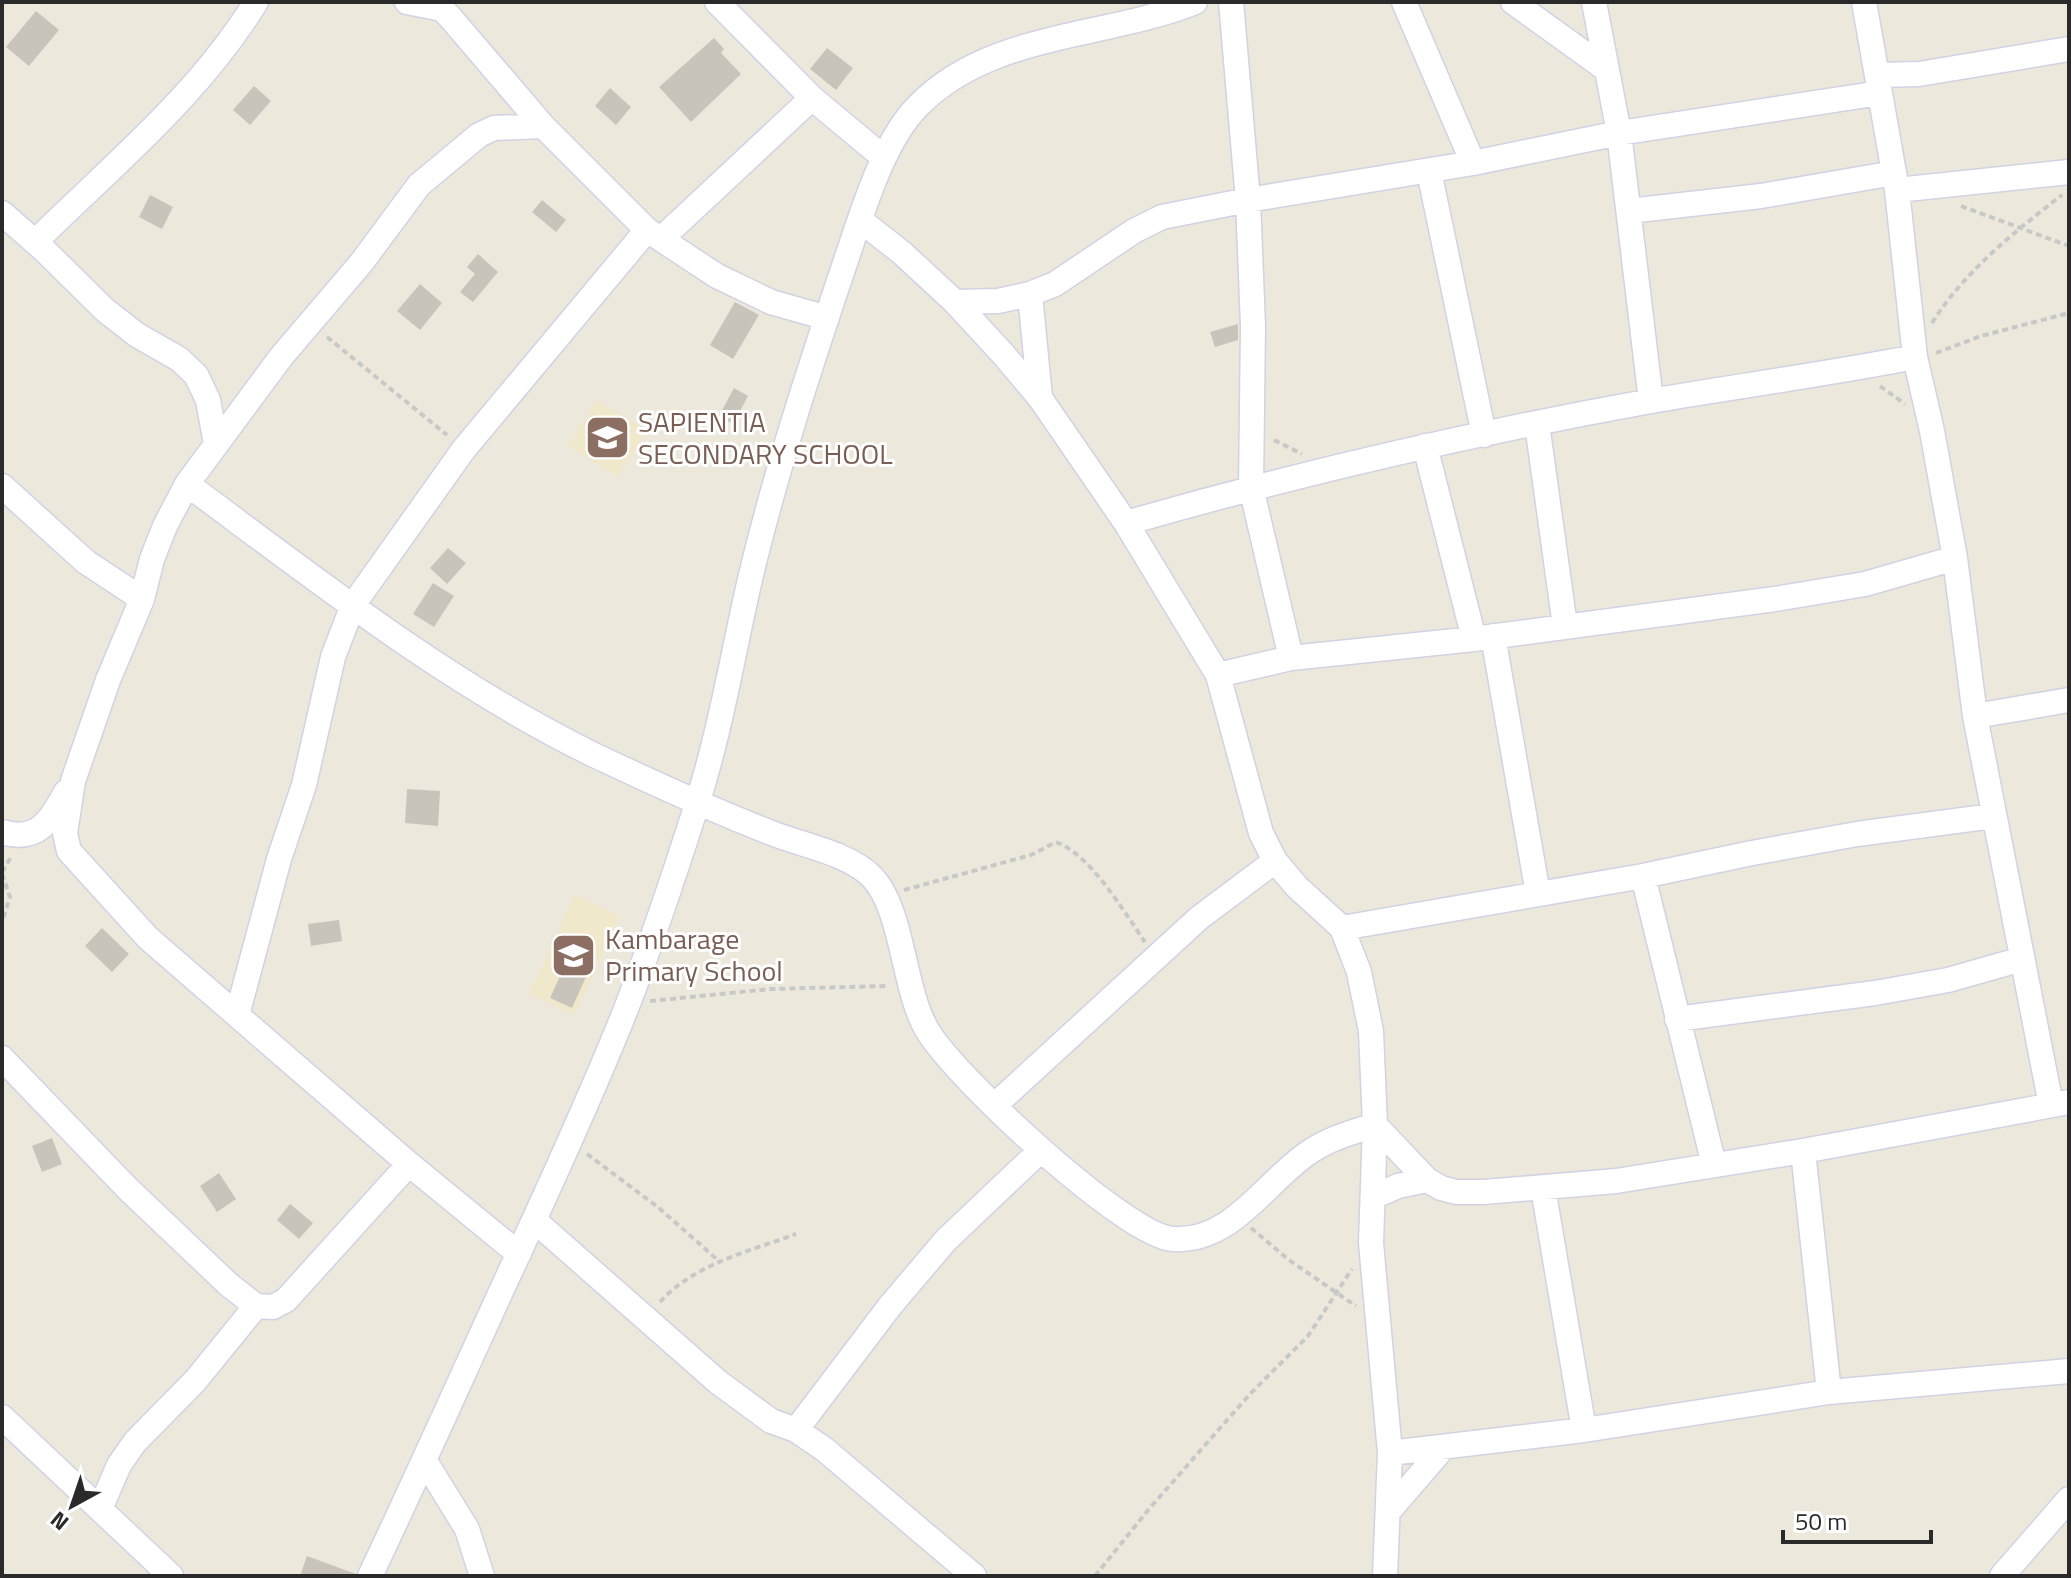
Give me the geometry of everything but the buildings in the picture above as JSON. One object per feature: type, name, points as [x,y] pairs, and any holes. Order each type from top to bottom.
[{"type":"street","points":[[35,242],[160,123],[219,57],[256,2]]},
{"type":"street","points":[[407,2],[436,4],[442,9],[543,126],[654,235],[717,276],[771,302],[827,318]]},
{"type":"street","points":[[717,2],[812,98],[884,158]]},
{"type":"street","points":[[370,1576],[535,1221],[628,1004],[698,801],[783,455],[860,220],[884,158],[913,110],[948,78],[990,58],[1157,8],[1195,2]]},
{"type":"street","points":[[1231,2],[1248,200],[1253,326],[1251,487],[1291,658]]},
{"type":"street","points":[[1404,2],[1473,163]]},
{"type":"street","points":[[1513,2],[1606,69]]},
{"type":"street","points":[[1594,2],[1619,133],[1651,401]]},
{"type":"street","points":[[1375,1125],[1427,1180],[1456,1192],[1616,1181],[1803,1151],[2060,1103],[2022,959],[1975,716],[1955,558],[1932,431],[1915,359],[1896,182],[1864,2]]},
{"type":"street","points":[[955,302],[998,301],[1030,294],[1055,284],[1134,231],[1162,217],[1473,163],[1919,74],[2069,49]]},
{"type":"street","points":[[237,1015],[279,859],[304,785],[333,657],[353,605],[464,449],[654,235],[812,98]]},
{"type":"street","points":[[519,1254],[409,1164],[148,938],[69,851],[65,833],[73,781],[108,680],[142,599],[152,559],[165,526],[187,484],[281,357],[379,242],[419,185],[461,148],[494,128],[543,126]]},
{"type":"street","points":[[1429,171],[1484,435]]},
{"type":"street","points":[[1629,211],[1896,182],[2069,172]]},
{"type":"street","points":[[2,213],[105,310],[137,335],[179,359],[196,375],[208,400],[216,444]]},
{"type":"street","points":[[860,220],[902,253],[955,302],[1040,398],[1126,523],[1218,675],[1261,833],[1275,861],[1297,887],[1342,928],[1359,972],[1371,1031],[1375,1125],[1371,1243],[1390,1453],[1385,1576]]},
{"type":"street","points":[[1030,294],[1040,398]]},
{"type":"street","points":[[1126,523],[1251,487],[1425,446],[1651,401],[1915,359]]},
{"type":"street","points":[[1537,424],[1565,626]]},
{"type":"street","points":[[1425,446],[1483,638],[1538,894]]},
{"type":"street","points":[[187,484],[419,655],[479,692],[593,754],[768,832],[852,861],[872,877],[885,896],[915,1005],[927,1031],[994,1106],[1040,1151],[1138,1224],[1172,1239],[1209,1233],[1237,1216],[1311,1151],[1342,1135],[1375,1125]]},
{"type":"street","points":[[2,486],[86,562],[142,599]]},
{"type":"street","points":[[1218,675],[1291,658],[1483,638],[1790,597],[1865,584],[1955,558]]},
{"type":"street","points":[[1975,716],[2069,700]]},
{"type":"street","points":[[12,834],[39,829],[54,814],[73,781]]},
{"type":"street","points":[[1342,928],[1643,876],[1857,834],[1993,816]]},
{"type":"street","points":[[12,834],[69,851]]},
{"type":"street","points":[[994,1106],[1199,918],[1275,861]]},
{"type":"street","points":[[1643,876],[1714,1165]]},
{"type":"street","points":[[1677,1019],[1875,993],[1948,980],[2022,959]]},
{"type":"street","points":[[2,1058],[127,1188],[228,1284],[256,1306],[273,1307],[286,1300],[409,1164]]},
{"type":"street","points":[[796,1430],[890,1306],[946,1240],[1040,1151]]},
{"type":"street","points":[[1803,1151],[1829,1392]]},
{"type":"street","points":[[1373,1197],[1398,1186],[1427,1180]]},
{"type":"street","points":[[1543,1188],[1584,1430]]},
{"type":"street","points":[[535,1221],[747,1405],[771,1421],[796,1430],[824,1449],[974,1576]]},
{"type":"street","points":[[100,1509],[119,1465],[135,1442],[195,1381],[256,1306]]},
{"type":"street","points":[[1390,1453],[1584,1430],[1829,1392],[2069,1371]]},
{"type":"street","points":[[2,1417],[171,1576]]},
{"type":"street","points":[[1388,1512],[1444,1447]]},
{"type":"street","points":[[425,1461],[467,1529],[482,1576]]},
{"type":"street","points":[[2002,1576],[2069,1499]]},
{"type":"path","points":[[1915,359],[1944,304],[1976,267],[2069,190]]},
{"type":"path","points":[[1954,204],[2069,246]]},
{"type":"path","points":[[1915,359],[1981,336],[2069,313]]},
{"type":"path","points":[[310,323],[464,449]]},
{"type":"path","points":[[1854,369],[1896,397],[1932,431]]},
{"type":"path","points":[[1252,426],[1280,444],[1333,468]]},
{"type":"path","points":[[885,896],[1031,855],[1056,842],[1078,856],[1100,880],[1156,956]]},
{"type":"path","points":[[2,874],[10,897],[2,922]]},
{"type":"path","points":[[628,1004],[771,989],[911,986]]},
{"type":"path","points":[[569,1141],[659,1208],[720,1262]]},
{"type":"path","points":[[1237,1216],[1334,1293],[1379,1320]]},
{"type":"path","points":[[647,1320],[672,1289],[696,1273],[796,1234]]},
{"type":"path","points":[[1095,1576],[1250,1394],[1308,1336],[1334,1293],[1371,1243]]},
{"type":"shaded area","name":"SAPIENTIA SECONDARY SCHOOL","points":[[597,400],[647,430],[618,477],[568,446]]},
{"type":"shaded area","name":"Kambarage Primary School","points":[[575,895],[620,916],[574,1015],[529,994]]},
{"type":"place","name":"SAPIENTIA SECONDARY SCHOOL","points":[[607,438]]},
{"type":"place","name":"Kambarage Primary School","points":[[574,955]]}]
